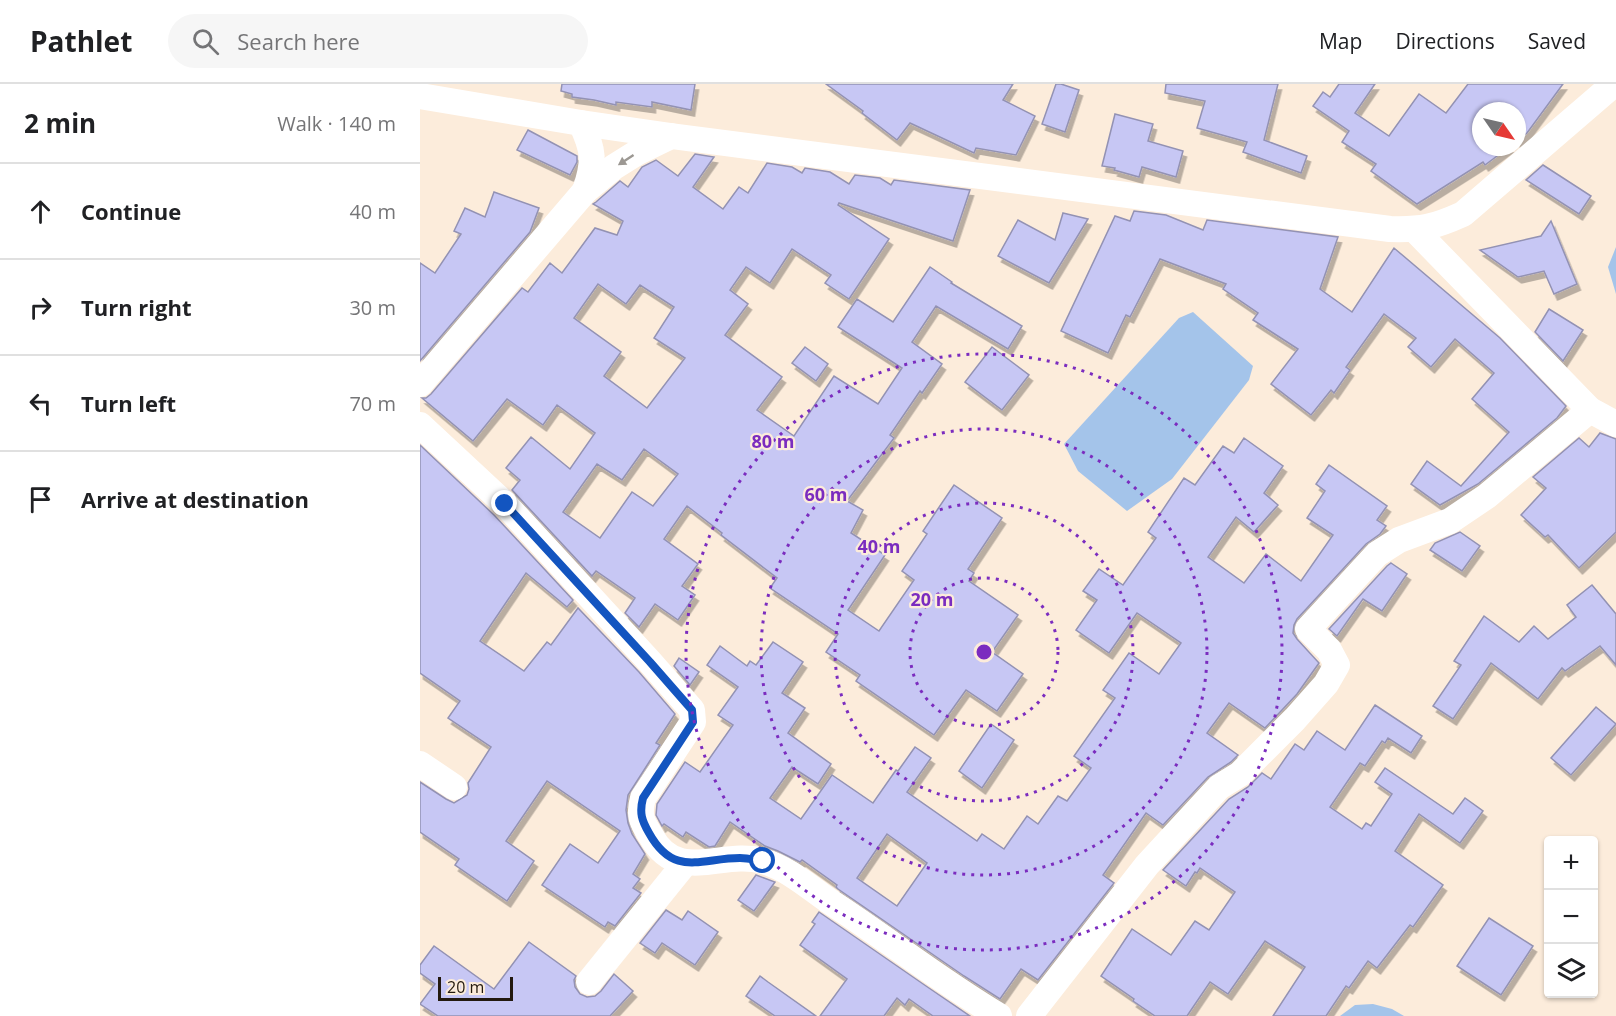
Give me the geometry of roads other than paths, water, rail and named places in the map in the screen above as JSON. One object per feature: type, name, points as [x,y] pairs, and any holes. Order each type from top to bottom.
[{"type":"street","points":[[437,94],[581,123],[671,136],[1390,229],[1414,230],[1436,226],[1463,214],[1614,84]]},
{"type":"street","points":[[581,123],[591,144],[590,177],[585,191]]},
{"type":"street","points":[[420,384],[585,191],[622,162],[671,136]]},
{"type":"street","points":[[1414,230],[1590,410],[1616,424]]},
{"type":"street","points":[[1029,1016],[1146,865],[1219,787],[1240,774],[1326,684],[1337,664],[1329,650],[1308,629],[1377,554],[1399,540],[1450,521],[1487,496],[1590,410]]},
{"type":"street","points":[[420,425],[505,504],[692,710],[693,722],[643,798],[640,809],[642,820],[655,844],[671,859],[694,864],[741,858],[763,861],[788,873],[972,1000],[999,1016]]},
{"type":"street","points":[[420,764],[454,787]]},
{"type":"street","points":[[589,982],[686,862]]},
{"type":"water","points":[[1616,247],[1616,294],[1608,267]]},
{"type":"water","points":[[1193,312],[1253,366],[1249,380],[1172,479],[1127,511],[1078,471],[1064,444],[1179,318]]},
{"type":"water","points":[[1373,1004],[1392,1009],[1404,1016],[1340,1016],[1355,1005]]}]
